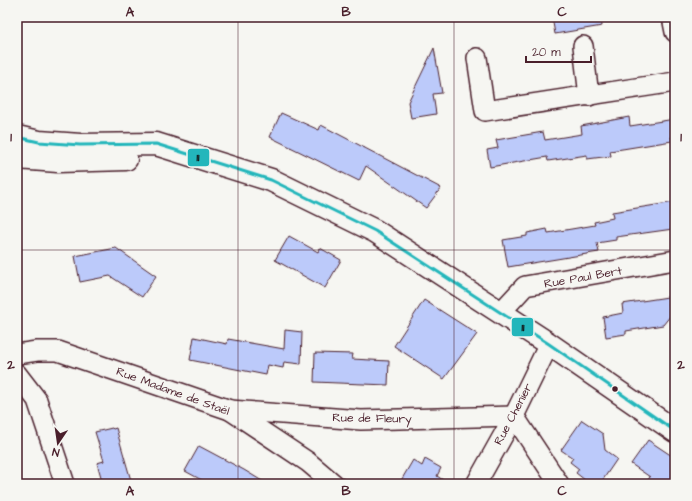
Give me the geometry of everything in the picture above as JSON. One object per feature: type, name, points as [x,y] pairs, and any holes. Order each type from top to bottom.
[{"type":"main road","points":[[17,137],[39,142],[80,145],[156,144],[271,180],[375,231],[549,344],[675,432]]},
{"type":"main road","points":[[17,158],[58,161],[199,158]]},
{"type":"street","points":[[672,17],[675,32]]},
{"type":"street","points":[[583,46],[589,96]]},
{"type":"street","points":[[477,58],[485,111],[675,82]]},
{"type":"street","name":"Rue Paul Bert","points":[[501,312],[525,286],[675,260]]},
{"type":"street","name":"Rue Chenier","points":[[476,484],[514,416],[549,344]]},
{"type":"street","name":"Rue Madame de Staël","points":[[17,354],[37,351],[58,351],[230,410],[308,462],[334,484]]},
{"type":"street","points":[[17,374],[37,400],[65,484]]},
{"type":"street","name":"Rue de Fleury","points":[[230,410],[361,420],[514,416]]},
{"type":"street","points":[[514,416],[559,484]]},
{"type":"street","points":[[654,416],[675,422]]},
{"type":"building","points":[[552,17],[601,17],[602,26],[555,34]]},
{"type":"building","points":[[434,48],[442,93],[433,94],[436,114],[411,118],[408,102]]},
{"type":"building","points":[[281,113],[319,130],[321,125],[441,188],[426,208],[366,166],[359,181],[270,137]]},
{"type":"building","points":[[629,117],[630,126],[675,119],[675,137],[671,137],[672,141],[610,151],[611,156],[587,159],[587,155],[548,161],[547,157],[490,167],[487,150],[498,148],[496,140],[543,132],[545,140],[582,134],[581,126]]},
{"type":"building","points":[[675,202],[675,219],[672,219],[673,229],[616,237],[616,240],[597,243],[599,252],[508,267],[503,240],[527,236],[527,233],[547,229],[548,233],[595,225],[594,222],[613,218],[612,212]]},
{"type":"building","points":[[289,236],[318,252],[320,248],[341,260],[325,288],[275,260]]},
{"type":"building","points":[[116,248],[156,276],[142,297],[110,276],[80,282],[75,256]]},
{"type":"building","points":[[668,297],[671,315],[663,325],[626,331],[626,334],[606,337],[603,317],[623,313],[622,304]]},
{"type":"building","points":[[424,300],[477,334],[444,379],[394,346]]},
{"type":"building","points":[[285,330],[302,332],[301,364],[284,362],[283,368],[268,365],[266,375],[190,360],[194,337],[227,344],[228,339],[284,349]]},
{"type":"building","points":[[315,353],[353,354],[352,359],[389,361],[388,385],[314,382]]},
{"type":"building","points":[[582,420],[603,434],[605,450],[617,459],[600,484],[590,484],[576,473],[579,469],[570,462],[573,458],[561,450]]},
{"type":"building","points":[[116,428],[132,484],[103,484],[97,463],[104,461],[95,432]]},
{"type":"building","points":[[648,440],[675,458],[675,484],[645,484],[650,477],[631,464]]},
{"type":"building","points":[[199,446],[267,484],[209,484],[185,471]]},
{"type":"building","points":[[425,459],[441,468],[437,476],[449,484],[399,484],[413,460],[422,466]]},
{"type":"transit line","name":"11","points":[[17,137],[39,142],[80,145],[156,144],[271,180],[375,231],[549,344],[675,431]]}]
